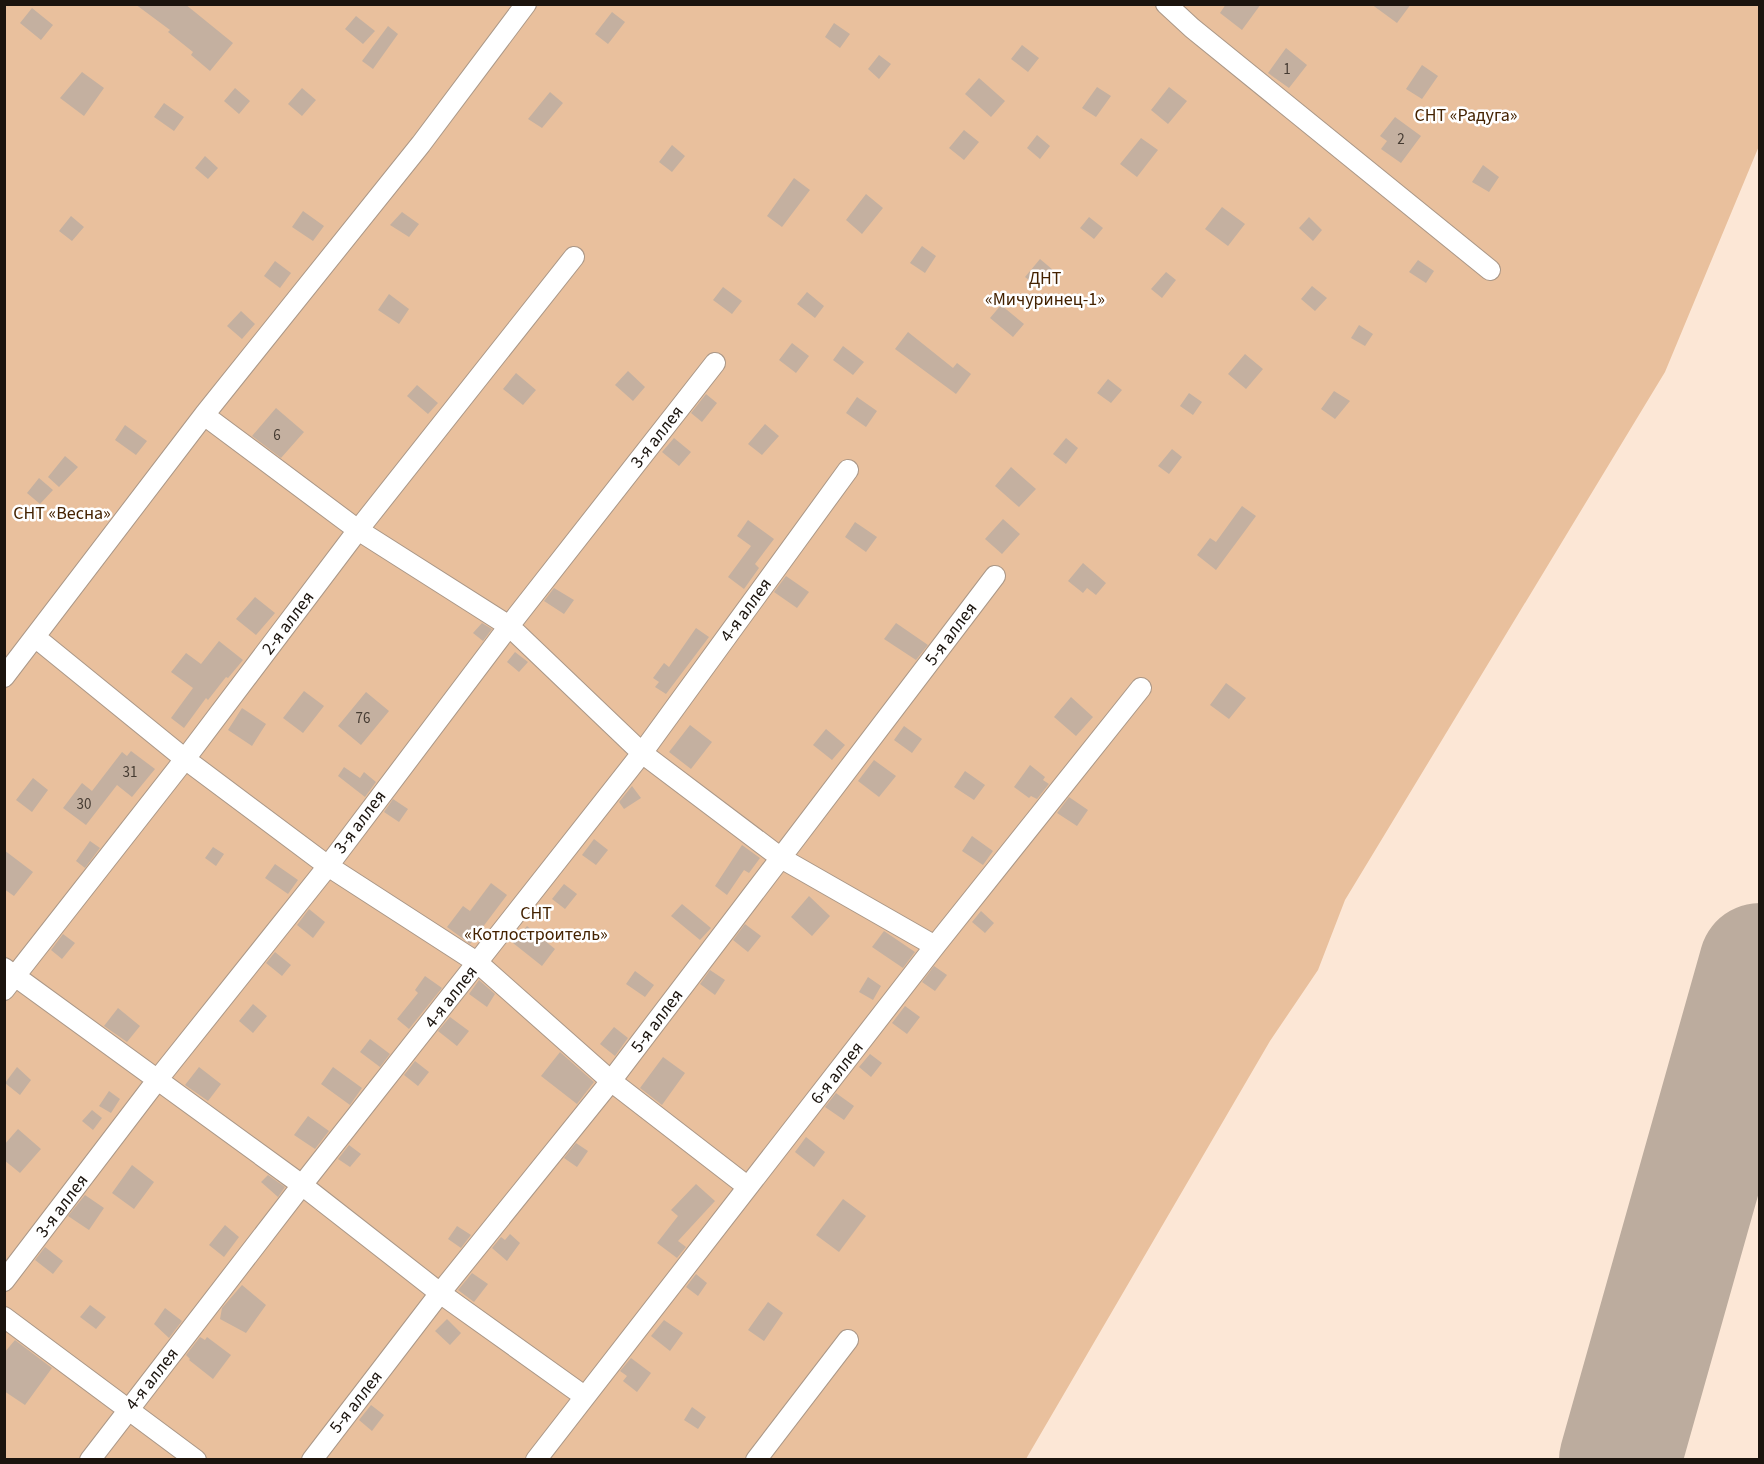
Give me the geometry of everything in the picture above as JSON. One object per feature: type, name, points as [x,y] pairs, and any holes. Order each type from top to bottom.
[{"type":"street","points":[[4,677],[204,415],[413,153],[526,4]]},
{"type":"street","points":[[1166,4],[1490,270]]},
{"type":"street","name":"2-я аллея","points":[[8,978],[185,759],[358,530],[574,257]]},
{"type":"street","name":"3-я аллея","points":[[4,1281],[158,1079],[328,866],[509,626],[715,363]]},
{"type":"street","points":[[204,415],[358,530],[509,626],[642,753],[781,858],[935,946]]},
{"type":"street","name":"4-я аллея","points":[[90,1460],[302,1185],[642,753],[848,470]]},
{"type":"street","name":"5-я аллея","points":[[312,1460],[440,1293],[611,1081],[995,576]]},
{"type":"street","points":[[35,637],[185,759],[328,866],[478,963],[611,1081],[748,1187]]},
{"type":"street","name":"6-я аллея","points":[[536,1460],[935,946],[1141,688]]},
{"type":"street","points":[[8,978],[158,1079],[302,1185],[440,1293],[584,1396]]},
{"type":"street","points":[[4,1317],[196,1460]]},
{"type":"street","points":[[756,1460],[848,1340]]},
{"type":"green space","points":[[5,5],[1759,5],[1759,146],[1665,372],[1345,900],[1318,970],[1270,1041],[1026,1459],[5,1460]]},
{"type":"building","points":[[135,4],[185,4],[233,43],[210,71],[191,55],[193,52],[168,32],[170,30]]},
{"type":"building","points":[[1226,4],[1261,4],[1242,30],[1220,13]]},
{"type":"building","points":[[1371,4],[1411,4],[1397,23]]},
{"type":"building","points":[[32,8],[53,25],[41,40],[20,23]]},
{"type":"building","points":[[612,12],[625,22],[608,44],[595,34]]},
{"type":"building","points":[[356,16],[375,31],[363,44],[345,29]]},
{"type":"building","points":[[834,23],[850,34],[840,48],[825,37]]},
{"type":"building","points":[[388,26],[398,34],[373,69],[362,61]]},
{"type":"building","points":[[1022,45],[1039,58],[1028,72],[1011,59]]},
{"type":"building","points":[[1286,48],[1307,65],[1289,88],[1268,73]]},
{"type":"building","points":[[879,55],[891,64],[879,79],[868,69]]},
{"type":"building","points":[[1422,65],[1438,76],[1422,99],[1406,89]]},
{"type":"building","points":[[82,72],[104,88],[84,116],[60,98]]},
{"type":"building","points":[[979,78],[1005,101],[991,117],[965,94]]},
{"type":"building","points":[[1097,87],[1111,96],[1096,117],[1082,108]]},
{"type":"building","points":[[1169,87],[1187,101],[1168,124],[1151,110]]},
{"type":"building","points":[[235,88],[250,101],[239,114],[224,101]]},
{"type":"building","points":[[302,88],[316,100],[302,116],[288,104]]},
{"type":"building","points":[[550,92],[563,103],[542,128],[528,119]]},
{"type":"building","points":[[164,103],[184,117],[174,131],[154,117]]},
{"type":"building","points":[[1395,117],[1421,136],[1401,163],[1381,149],[1387,141],[1380,136]]},
{"type":"building","points":[[964,130],[979,142],[964,160],[949,148]]},
{"type":"building","points":[[1037,135],[1050,146],[1040,159],[1027,148]]},
{"type":"building","points":[[1141,138],[1158,150],[1137,177],[1120,164]]},
{"type":"building","points":[[672,145],[685,156],[672,172],[659,162]]},
{"type":"building","points":[[205,156],[218,168],[208,179],[195,168]]},
{"type":"building","points":[[1483,165],[1499,177],[1489,192],[1472,182]]},
{"type":"building","points":[[794,178],[810,190],[782,227],[767,216]]},
{"type":"building","points":[[866,194],[883,208],[862,234],[846,220]]},
{"type":"building","points":[[1222,207],[1245,224],[1228,246],[1205,229]]},
{"type":"building","points":[[303,211],[324,226],[313,241],[292,227]]},
{"type":"building","points":[[402,212],[419,224],[409,237],[390,225]]},
{"type":"building","points":[[71,216],[84,227],[72,241],[59,231]]},
{"type":"building","points":[[1089,217],[1103,228],[1094,239],[1080,228]]},
{"type":"building","points":[[1309,217],[1322,230],[1313,241],[1299,228]]},
{"type":"building","points":[[922,246],[936,256],[925,273],[910,263]]},
{"type":"building","points":[[1040,259],[1053,270],[1038,287],[1025,277]]},
{"type":"building","points":[[1418,260],[1434,271],[1426,283],[1409,272]]},
{"type":"building","points":[[275,261],[291,273],[280,288],[264,276]]},
{"type":"building","points":[[1166,272],[1176,280],[1162,298],[1151,289]]},
{"type":"building","points":[[1312,286],[1327,298],[1315,311],[1301,299]]},
{"type":"building","points":[[723,287],[742,301],[732,314],[713,300]]},
{"type":"building","points":[[807,292],[824,306],[815,318],[797,304]]},
{"type":"building","points":[[389,294],[409,309],[399,324],[378,310]]},
{"type":"building","points":[[1001,305],[1024,324],[1013,337],[990,318]]},
{"type":"building","points":[[241,311],[255,324],[242,339],[227,326]]},
{"type":"building","points":[[1359,325],[1373,334],[1365,346],[1351,338]]},
{"type":"building","points":[[908,332],[953,368],[957,363],[971,374],[956,394],[895,349]]},
{"type":"building","points":[[792,343],[809,356],[796,373],[779,360]]},
{"type":"building","points":[[843,346],[864,362],[853,375],[833,360]]},
{"type":"building","points":[[1245,354],[1263,369],[1246,389],[1228,374]]},
{"type":"building","points":[[628,371],[645,387],[633,401],[615,385]]},
{"type":"building","points":[[516,373],[536,390],[523,405],[503,389]]},
{"type":"building","points":[[1108,379],[1122,390],[1111,403],[1097,393]]},
{"type":"building","points":[[417,385],[438,403],[428,414],[407,396]]},
{"type":"building","points":[[1334,391],[1350,401],[1335,419],[1321,409]]},
{"type":"building","points":[[1189,393],[1202,402],[1193,415],[1180,406]]},
{"type":"building","points":[[706,394],[717,403],[702,422],[691,413]]},
{"type":"building","points":[[857,397],[877,411],[866,427],[846,413]]},
{"type":"building","points":[[276,408],[304,432],[281,458],[252,436]]},
{"type":"building","points":[[765,424],[779,436],[762,455],[748,444]]},
{"type":"building","points":[[125,425],[147,441],[136,455],[115,440]]},
{"type":"building","points":[[674,438],[691,452],[679,466],[662,452]]},
{"type":"building","points":[[1066,438],[1078,448],[1066,464],[1053,454]]},
{"type":"building","points":[[1172,449],[1182,457],[1169,474],[1158,466]]},
{"type":"building","points":[[65,456],[78,467],[59,487],[48,477]]},
{"type":"building","points":[[1011,467],[1036,489],[1019,507],[995,486]]},
{"type":"building","points":[[39,478],[53,490],[40,504],[27,493]]},
{"type":"building","points":[[1242,506],[1256,516],[1216,570],[1197,555],[1210,538],[1216,542]]},
{"type":"building","points":[[1003,519],[1020,534],[1002,554],[985,539]]},
{"type":"building","points":[[748,520],[774,539],[755,564],[759,568],[744,589],[728,577],[751,546],[737,536]]},
{"type":"building","points":[[855,522],[877,537],[866,552],[845,537]]},
{"type":"building","points":[[1083,563],[1106,583],[1096,595],[1087,588],[1083,593],[1068,581]]},
{"type":"building","points":[[786,576],[809,592],[797,608],[774,592]]},
{"type":"building","points":[[554,588],[574,600],[564,614],[544,601]]},
{"type":"building","points":[[255,597],[275,613],[256,635],[236,619]]},
{"type":"building","points":[[482,623],[492,629],[483,641],[473,633]]},
{"type":"building","points":[[896,623],[928,645],[916,660],[884,639]]},
{"type":"building","points":[[696,628],[709,637],[666,694],[655,687],[659,682],[653,678],[664,663],[669,667]]},
{"type":"building","points":[[219,641],[243,660],[208,700],[206,698],[184,728],[171,718],[193,688],[171,672],[186,653],[201,664]]},
{"type":"building","points":[[515,652],[528,662],[519,672],[507,662]]},
{"type":"building","points":[[1226,683],[1246,698],[1229,719],[1210,705]]},
{"type":"building","points":[[304,691],[324,706],[303,733],[283,718]]},
{"type":"building","points":[[366,692],[389,711],[361,745],[338,726]]},
{"type":"building","points":[[1071,697],[1093,717],[1076,736],[1054,717]]},
{"type":"building","points":[[242,708],[266,724],[252,746],[228,730]]},
{"type":"building","points":[[690,725],[712,742],[691,769],[669,752]]},
{"type":"building","points":[[904,726],[922,739],[912,753],[894,740]]},
{"type":"building","points":[[826,729],[845,745],[832,760],[813,745]]},
{"type":"building","points":[[131,751],[155,769],[132,797],[117,785],[86,825],[63,808],[82,783],[92,791],[122,752],[127,756]]},
{"type":"building","points":[[874,760],[896,776],[879,797],[858,781]]},
{"type":"building","points":[[1030,765],[1045,777],[1043,780],[1049,784],[1037,799],[1031,796],[1029,798],[1014,787]]},
{"type":"building","points":[[344,767],[360,778],[364,772],[376,782],[365,797],[338,776]]},
{"type":"building","points":[[965,771],[985,785],[974,800],[954,787]]},
{"type":"building","points":[[33,778],[48,790],[32,812],[16,800]]},
{"type":"building","points":[[632,786],[641,798],[624,809],[619,802]]},
{"type":"building","points":[[1069,797],[1088,810],[1077,826],[1057,813]]},
{"type":"building","points":[[393,799],[408,809],[399,822],[384,812]]},
{"type":"building","points":[[972,836],[993,851],[983,865],[962,851]]},
{"type":"building","points":[[594,839],[608,850],[596,865],[582,855]]},
{"type":"building","points":[[90,841],[100,848],[85,868],[76,861]]},
{"type":"building","points":[[742,845],[760,858],[749,873],[744,870],[727,895],[715,886]]},
{"type":"building","points":[[213,847],[224,854],[216,866],[205,858]]},
{"type":"building","points":[[4,850],[33,872],[14,896],[4,889]]},
{"type":"building","points":[[275,864],[298,880],[288,894],[265,878]]},
{"type":"building","points":[[491,883],[507,895],[470,944],[447,927],[463,906],[470,911]]},
{"type":"building","points":[[564,884],[577,894],[565,909],[552,899]]},
{"type":"building","points":[[809,896],[830,916],[812,936],[791,917]]},
{"type":"building","points":[[682,904],[711,928],[700,940],[671,916]]},
{"type":"building","points":[[309,909],[325,922],[313,938],[297,925]]},
{"type":"building","points":[[981,911],[994,923],[985,933],[972,922]]},
{"type":"building","points":[[745,924],[761,936],[748,952],[733,940]]},
{"type":"building","points":[[527,926],[555,949],[542,966],[513,943]]},
{"type":"building","points":[[884,931],[915,952],[903,968],[872,947]]},
{"type":"building","points":[[63,934],[75,943],[62,959],[51,950]]},
{"type":"building","points":[[275,952],[291,965],[282,976],[266,963]]},
{"type":"building","points":[[934,966],[947,975],[935,991],[922,982]]},
{"type":"building","points":[[710,970],[725,980],[715,995],[700,984]]},
{"type":"building","points":[[635,971],[654,985],[645,997],[626,984]]},
{"type":"building","points":[[425,976],[442,988],[409,1029],[397,1019],[418,993],[415,990]]},
{"type":"building","points":[[868,977],[881,986],[873,1000],[859,992]]},
{"type":"building","points":[[479,980],[495,994],[487,1007],[469,994]]},
{"type":"building","points":[[253,1004],[267,1016],[253,1033],[239,1021]]},
{"type":"building","points":[[905,1006],[920,1017],[907,1034],[892,1023]]},
{"type":"building","points":[[118,1008],[140,1026],[127,1042],[104,1026]]},
{"type":"building","points":[[450,1017],[469,1031],[457,1046],[438,1031]]},
{"type":"building","points":[[614,1027],[628,1038],[615,1056],[600,1044]]},
{"type":"building","points":[[370,1039],[390,1054],[380,1067],[360,1052]]},
{"type":"building","points":[[560,1052],[594,1082],[577,1104],[541,1076]]},
{"type":"building","points":[[870,1054],[882,1063],[871,1077],[859,1067]]},
{"type":"building","points":[[663,1057],[685,1073],[662,1105],[640,1088]]},
{"type":"building","points":[[415,1061],[429,1072],[418,1086],[404,1075]]},
{"type":"building","points":[[17,1067],[31,1080],[20,1095],[5,1083]]},
{"type":"building","points":[[199,1067],[221,1084],[208,1101],[185,1085]]},
{"type":"building","points":[[333,1067],[362,1088],[350,1105],[321,1084]]},
{"type":"building","points":[[109,1091],[120,1099],[111,1113],[99,1106]]},
{"type":"building","points":[[836,1093],[854,1106],[844,1120],[825,1107]]},
{"type":"building","points":[[92,1110],[102,1118],[93,1130],[82,1121]]},
{"type":"building","points":[[308,1116],[329,1131],[315,1149],[294,1135]]},
{"type":"building","points":[[18,1129],[41,1149],[20,1173],[4,1160],[4,1145]]},
{"type":"building","points":[[806,1137],[825,1152],[814,1167],[795,1152]]},
{"type":"building","points":[[576,1143],[588,1151],[577,1167],[564,1158]]},
{"type":"building","points":[[349,1145],[361,1154],[350,1167],[338,1159]]},
{"type":"building","points":[[132,1165],[154,1182],[134,1209],[112,1193]]},
{"type":"building","points":[[268,1175],[285,1187],[278,1197],[261,1182]]},
{"type":"building","points":[[696,1184],[715,1201],[678,1241],[686,1247],[677,1258],[657,1243],[678,1216],[671,1210]]},
{"type":"building","points":[[85,1195],[104,1208],[89,1230],[68,1216]]},
{"type":"building","points":[[843,1199],[866,1216],[839,1252],[816,1235]]},
{"type":"building","points":[[225,1225],[239,1237],[224,1257],[209,1245]]},
{"type":"building","points":[[457,1226],[471,1235],[461,1248],[448,1239]]},
{"type":"building","points":[[510,1234],[520,1243],[507,1261],[492,1248],[501,1237],[505,1240]]},
{"type":"building","points":[[45,1247],[63,1261],[53,1274],[35,1260]]},
{"type":"building","points":[[472,1273],[488,1284],[474,1302],[458,1290]]},
{"type":"building","points":[[696,1274],[707,1283],[698,1296],[686,1287]]},
{"type":"building","points":[[242,1285],[266,1305],[246,1333],[220,1319],[222,1308]]},
{"type":"building","points":[[768,1302],[783,1313],[764,1341],[748,1330]]},
{"type":"building","points":[[90,1305],[106,1317],[96,1329],[80,1317]]},
{"type":"building","points":[[165,1308],[182,1321],[169,1338],[154,1324]]},
{"type":"building","points":[[447,1319],[461,1333],[450,1345],[435,1331]]},
{"type":"building","points":[[664,1320],[683,1333],[670,1351],[651,1336]]},
{"type":"building","points":[[200,1337],[205,1340],[207,1337],[231,1355],[213,1379],[186,1355]]},
{"type":"building","points":[[15,1340],[52,1368],[25,1405],[4,1391],[4,1353]]},
{"type":"building","points":[[631,1358],[651,1373],[637,1392],[623,1381],[627,1376],[620,1371]]},
{"type":"building","points":[[371,1405],[384,1415],[372,1431],[359,1420]]},
{"type":"building","points":[[692,1407],[706,1417],[698,1429],[684,1420]]},
{"type":"runway","points":[[1620,1460],[1760,964]]},
{"type":"park label","name":"СНТ «Радуга»","points":[[1466,115]]},
{"type":"park label","name":"ДНТ «Мичуринец-1»","points":[[1045,288]]},
{"type":"park label","name":"СНТ «Весна»","points":[[62,513]]},
{"type":"park label","name":"СНТ «Котлостроитель»","points":[[536,923]]}]
